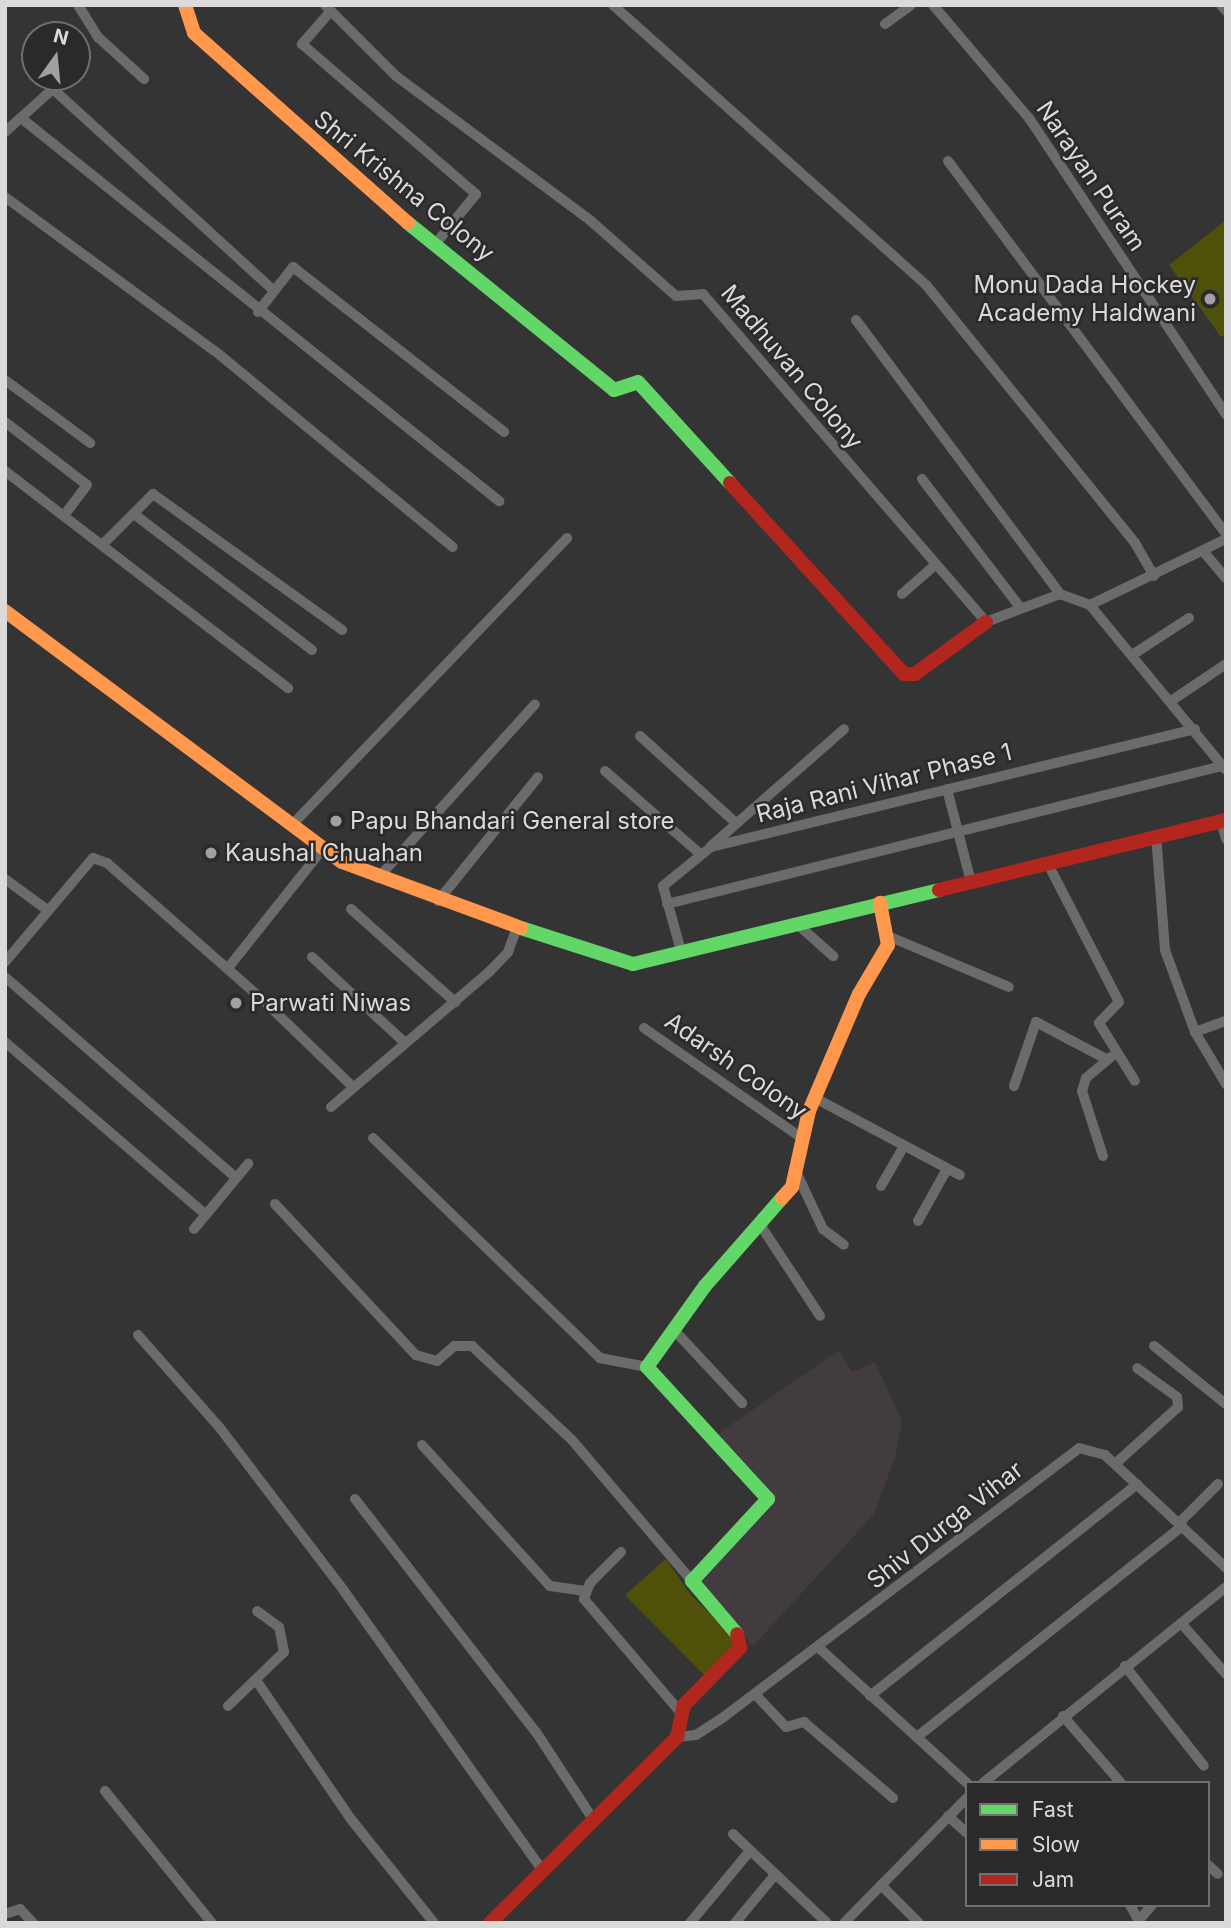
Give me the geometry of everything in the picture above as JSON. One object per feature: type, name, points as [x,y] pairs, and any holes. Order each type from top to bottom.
[{"type":"street","points":[[78,5],[99,38],[144,79]]},
{"type":"street","name":"Shri Krishna Colony","points":[[185,5],[194,33],[249,86],[614,390],[638,382],[904,674],[915,674],[986,622]]},
{"type":"street","points":[[612,5],[927,286],[1135,543],[1154,576]]},
{"type":"street","points":[[886,24],[911,5]]},
{"type":"street","name":"Narayan Puram","points":[[933,5],[1029,118],[1226,414]]},
{"type":"street","points":[[1221,5],[1226,11]]},
{"type":"street","points":[[328,9],[302,44],[476,194],[437,242]]},
{"type":"street","name":"Madhuvan Colony","points":[[328,9],[396,76],[591,221],[676,296],[703,294],[986,622]]},
{"type":"street","points":[[5,132],[51,91]]},
{"type":"street","points":[[55,91],[274,291]]},
{"type":"street","points":[[21,118],[258,312],[499,501]]},
{"type":"street","points":[[948,162],[1226,537],[1154,576],[1090,605]]},
{"type":"street","points":[[5,197],[215,351],[453,547]]},
{"type":"street","points":[[258,312],[293,267],[504,432]]},
{"type":"street","points":[[667,904],[957,830],[1224,768],[1195,729],[1090,605],[1060,594],[856,320]]},
{"type":"street","points":[[5,380],[90,443]]},
{"type":"street","points":[[5,422],[87,485],[65,514]]},
{"type":"street","points":[[5,471],[65,514],[288,688]]},
{"type":"street","points":[[922,479],[1020,607]]},
{"type":"street","points":[[103,544],[153,494],[342,630]]},
{"type":"street","points":[[134,513],[312,650]]},
{"type":"street","points":[[291,826],[567,538]]},
{"type":"street","points":[[1203,551],[1226,578]]},
{"type":"street","points":[[902,594],[935,565]]},
{"type":"street","points":[[986,622],[1060,594]]},
{"type":"street","points":[[5,611],[321,850],[377,878],[438,901],[514,936],[616,963],[681,951],[1223,821],[1226,839]]},
{"type":"street","points":[[1132,655],[1189,618]]},
{"type":"street","points":[[1171,701],[1226,664]]},
{"type":"street","points":[[377,878],[535,704]]},
{"type":"street","points":[[711,847],[844,729]]},
{"type":"street","name":"Raja Rani Vihar Phase 1","points":[[681,951],[667,904],[665,880],[711,847],[1195,729]]},
{"type":"street","points":[[640,736],[736,823]]},
{"type":"street","points":[[605,771],[700,854]]},
{"type":"street","points":[[438,901],[538,777]]},
{"type":"street","points":[[947,789],[971,882]]},
{"type":"street","points":[[1156,835],[1165,950],[1195,1032],[1226,1084]]},
{"type":"street","points":[[228,968],[321,850]]},
{"type":"street","points":[[5,962],[88,858],[98,859],[256,994]]},
{"type":"street","points":[[1047,862],[1119,1002],[1099,1023],[1135,1081]]},
{"type":"street","points":[[5,879],[46,909]]},
{"type":"street","points":[[647,1367],[797,1174],[803,1139],[815,1098],[888,936],[880,903]]},
{"type":"street","points":[[351,909],[455,1002]]},
{"type":"street","points":[[795,923],[832,956]]},
{"type":"street","points":[[331,1107],[404,1042],[455,1002],[514,936]]},
{"type":"street","points":[[888,936],[1009,987]]},
{"type":"street","points":[[312,957],[404,1042]]},
{"type":"street","points":[[5,977],[236,1178]]},
{"type":"street","points":[[265,1002],[352,1087]]},
{"type":"street","points":[[1195,1032],[1226,1021]]},
{"type":"street","points":[[1014,1086],[1036,1022],[1108,1060]]},
{"type":"street","name":"Adarsh Colony","points":[[644,1028],[803,1139]]},
{"type":"street","points":[[5,1042],[206,1215]]},
{"type":"street","points":[[1103,1156],[1082,1091],[1086,1078],[1116,1052]]},
{"type":"street","points":[[815,1098],[960,1175]]},
{"type":"street","points":[[373,1138],[600,1358],[647,1367],[768,1499],[692,1581]]},
{"type":"street","points":[[881,1186],[904,1146]]},
{"type":"street","points":[[194,1229],[248,1164]]},
{"type":"street","points":[[918,1221],[947,1168]]},
{"type":"street","points":[[797,1174],[824,1229],[844,1245]]},
{"type":"street","points":[[275,1204],[416,1355],[437,1361],[454,1346],[472,1346],[572,1440],[741,1643],[681,1713],[677,1737],[591,1816],[490,1923]]},
{"type":"street","points":[[759,1223],[820,1316]]},
{"type":"street","points":[[674,1330],[742,1403]]},
{"type":"street","points":[[138,1335],[220,1428],[344,1591],[542,1870]]},
{"type":"street","points":[[1154,1346],[1226,1404]]},
{"type":"street","points":[[1115,1464],[1178,1408],[1177,1397],[1137,1368]]},
{"type":"street","points":[[422,1445],[550,1586],[584,1591]]},
{"type":"street","name":"Shiv Durga Vihar","points":[[677,1737],[696,1735],[755,1694],[1079,1448],[1091,1448],[1115,1464],[1226,1568]]},
{"type":"street","points":[[870,1696],[1137,1484]]},
{"type":"street","points":[[917,1737],[1180,1524],[1218,1484]]},
{"type":"street","points":[[355,1499],[536,1732],[591,1816]]},
{"type":"street","points":[[584,1591],[621,1552]]},
{"type":"street","points":[[985,1781],[1226,1587]]},
{"type":"street","points":[[584,1591],[592,1609],[681,1713]]},
{"type":"street","points":[[228,1706],[258,1683],[284,1652],[279,1627],[257,1611]]},
{"type":"street","points":[[1181,1623],[1226,1674]]},
{"type":"street","points":[[818,1647],[965,1781]]},
{"type":"street","points":[[1125,1666],[1204,1766]]},
{"type":"street","points":[[258,1683],[350,1818],[434,1923]]},
{"type":"street","points":[[755,1694],[786,1727],[804,1722],[893,1798]]},
{"type":"street","points":[[1063,1716],[1119,1781]]},
{"type":"street","points":[[105,1791],[212,1923]]},
{"type":"street","points":[[844,1923],[965,1800]]},
{"type":"street","points":[[948,1816],[965,1831]]},
{"type":"street","points":[[733,1834],[823,1921]]},
{"type":"street","points":[[690,1923],[749,1852]]},
{"type":"street","points":[[1210,1867],[1219,1874]]},
{"type":"street","points":[[735,1923],[774,1876]]},
{"type":"street","points":[[881,1885],[919,1923]]},
{"type":"street","points":[[1139,1922],[1150,1907]]},
{"type":"street","points":[[5,1914],[20,1909],[33,1923]]},
{"type":"shaded area","name":"Monu Dada Hockey Academy Haldwani","points":[[1226,220],[1226,334],[1221,337],[1169,265]]},
{"type":"shaded area","points":[[839,1350],[852,1372],[875,1362],[902,1421],[895,1457],[874,1514],[753,1646],[700,1588],[699,1577],[775,1497],[715,1436]]},
{"type":"shaded area","points":[[666,1559],[690,1594],[735,1639],[731,1653],[706,1677],[625,1595]]},
{"type":"traffic: fast","points":[[408,223],[614,390],[638,382],[730,483]]},
{"type":"traffic: fast","points":[[521,928],[633,964],[939,890]]},
{"type":"traffic: fast","points":[[737,1634],[692,1581],[768,1499],[647,1367],[705,1286],[782,1198]]},
{"type":"traffic: slow","points":[[185,5],[194,33],[408,223]]},
{"type":"traffic: slow","points":[[5,611],[342,862],[521,928]]},
{"type":"traffic: slow","points":[[782,1198],[792,1187],[809,1111],[859,994],[888,945],[880,903]]},
{"type":"traffic: jam","points":[[730,483],[904,674],[915,674],[986,622]]},
{"type":"traffic: jam","points":[[939,890],[1226,820]]},
{"type":"traffic: jam","points":[[490,1923],[677,1737],[684,1705],[740,1648],[737,1634]]},
{"type":"place","name":"Monu Dada Hockey Academy Haldwani","points":[[1210,299]]},
{"type":"place","name":"Papu Bhandari General store","points":[[336,821]]},
{"type":"place","name":"Kaushal Chuahan","points":[[211,853]]},
{"type":"place","name":"Parwati Niwas","points":[[236,1003]]}]
